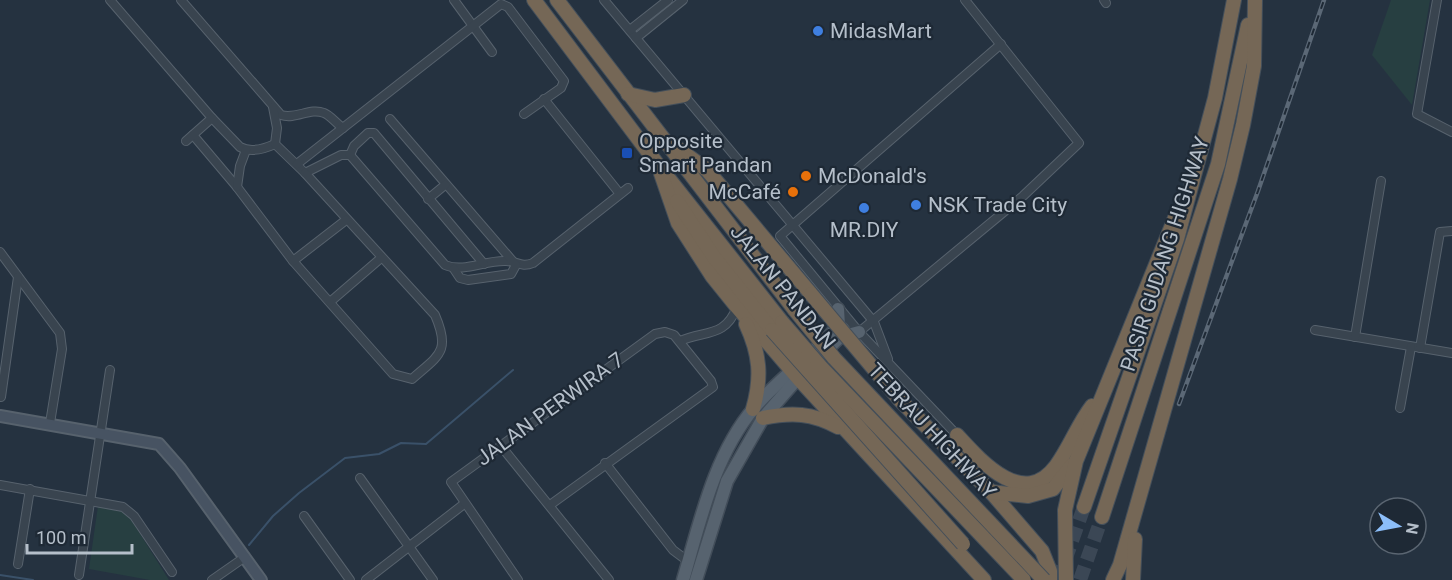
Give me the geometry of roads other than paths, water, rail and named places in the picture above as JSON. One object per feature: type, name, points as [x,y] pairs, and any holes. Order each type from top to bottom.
[{"type":"highway","name":"JALAN PANDAN","points":[[534,0],[777,326],[821,367],[1024,580]]},
{"type":"highway","name":"JALAN PANDAN","points":[[556,0],[794,309]]},
{"type":"highway","name":"PASIR GUDANG HIGHWAY","points":[[1084,507],[1177,239],[1215,98],[1234,0]]},
{"type":"highway","points":[[1113,580],[1120,565],[1166,406],[1243,124],[1254,66],[1254,0]]},
{"type":"highway","name":"PASIR GUDANG HIGHWAY","points":[[1102,517],[1218,164],[1254,0]]},
{"type":"highway","points":[[628,94],[655,100],[671,100],[684,95]]},
{"type":"highway","points":[[660,135],[706,170],[900,400],[991,492],[1042,551],[1050,571],[1050,580]]},
{"type":"highway","points":[[1066,580],[1065,510],[1076,461],[1106,392],[1198,160]]},
{"type":"highway","points":[[658,165],[678,223],[739,309],[794,374],[850,434],[994,580]]},
{"type":"highway","points":[[739,309],[759,359],[758,413],[799,413],[818,417],[850,434]]},
{"type":"highway","name":"TEBRAU HIGHWAY","points":[[794,309],[834,358],[1044,580]]},
{"type":"highway","points":[[777,326],[984,580]]},
{"type":"highway","points":[[957,435],[995,473],[1014,482],[1033,482],[1056,467],[1091,407],[1106,392]]},
{"type":"highway","points":[[1133,580],[1135,540],[1166,406]]},
{"type":"highway","points":[[991,492],[1028,496],[1053,489],[1076,461]]},
{"type":"highway","points":[[956,544],[974,580]]},
{"type":"main road","points":[[683,580],[705,500],[715,476],[758,413],[840,325],[838,309]]},
{"type":"main road","points":[[794,374],[840,337],[862,336]]},
{"type":"main road","points":[[696,580],[727,481],[758,413]]},
{"type":"street","points":[[110,0],[212,118],[246,150],[263,149],[275,144]]},
{"type":"street","points":[[181,0],[273,107],[288,117],[311,111],[324,112],[343,128]]},
{"type":"street","points":[[454,0],[492,52]]},
{"type":"street","points":[[604,0],[874,322],[890,363]]},
{"type":"street","points":[[630,30],[668,0]]},
{"type":"street","points":[[636,38],[682,0]]},
{"type":"street","points":[[862,336],[874,322],[1023,196],[1077,146],[1079,141],[965,0]]},
{"type":"street","points":[[1437,0],[1417,114],[1452,132]]},
{"type":"street","points":[[297,164],[501,4],[508,7],[564,81],[561,88],[524,114]]},
{"type":"street","points":[[957,435],[838,309],[780,238],[780,233],[1000,44]]},
{"type":"street","points":[[544,99],[620,194]]},
{"type":"street","points":[[273,107],[277,128],[275,144]]},
{"type":"street","points":[[186,141],[212,118]]},
{"type":"street","points":[[390,119],[516,265]]},
{"type":"street","points":[[350,155],[354,146],[368,133],[373,133],[484,264]]},
{"type":"street","points":[[193,135],[237,187],[293,261],[393,374],[412,379],[436,357],[444,346],[444,335],[435,315],[297,164],[275,144]]},
{"type":"street","points":[[237,187],[240,166],[246,150]]},
{"type":"street","points":[[305,173],[341,155],[350,155],[445,265],[454,269],[460,278],[468,280],[511,274],[515,271],[516,265]]},
{"type":"street","points":[[1355,337],[1381,181]]},
{"type":"street","points":[[428,199],[445,185]]},
{"type":"street","points":[[454,269],[507,261],[525,266],[533,263],[628,188]]},
{"type":"street","points":[[293,261],[346,220]]},
{"type":"street","points":[[1400,408],[1440,234],[1443,230],[1452,231]]},
{"type":"street","points":[[0,252],[60,333],[62,340],[50,423]]},
{"type":"street","points":[[330,302],[381,258]]},
{"type":"street","points":[[1,397],[18,277]]},
{"type":"street","name":"JALAN PERWIRA 7","points":[[464,504],[451,482],[655,334],[665,332],[677,338],[713,333],[723,327],[739,309]]},
{"type":"street","points":[[1315,330],[1452,353]]},
{"type":"street","points":[[862,336],[876,341],[879,336]]},
{"type":"street","points":[[550,505],[713,387],[711,381],[677,338]]},
{"type":"street","points":[[79,574],[110,370]]},
{"type":"street","points":[[0,416],[102,432],[151,442],[167,450],[261,580]]},
{"type":"street","points":[[501,446],[609,580]]},
{"type":"street","points":[[605,463],[673,550],[688,562]]},
{"type":"street","points":[[360,477],[411,545],[433,580]]},
{"type":"street","points":[[0,485],[91,500],[128,510],[172,572]]},
{"type":"street","points":[[18,564],[30,489]]},
{"type":"street","points":[[366,580],[464,504],[518,580]]},
{"type":"street","points":[[304,516],[350,580]]},
{"type":"street","points":[[212,580],[245,557]]},
{"type":"waterway","points":[[249,545],[273,516],[345,458],[379,454],[401,443],[426,444],[513,370]]},
{"type":"waterway","points":[[0,575],[33,580]]},
{"type":"tunnel","points":[[1058,580],[1084,507]]},
{"type":"tunnel","points":[[1080,580],[1102,517]]},
{"type":"railway","points":[[1179,404],[1258,191],[1324,0]]},
{"type":"place","name":"MidasMart","points":[[818,31]]},
{"type":"place","name":"Opposite Smart Pandan","points":[[627,153]]},
{"type":"place","name":"McDonald's","points":[[806,176]]},
{"type":"place","name":"McCafé","points":[[793,192]]},
{"type":"place","name":"NSK Trade City","points":[[916,205]]},
{"type":"place","name":"MR.DIY","points":[[864,208]]}]
